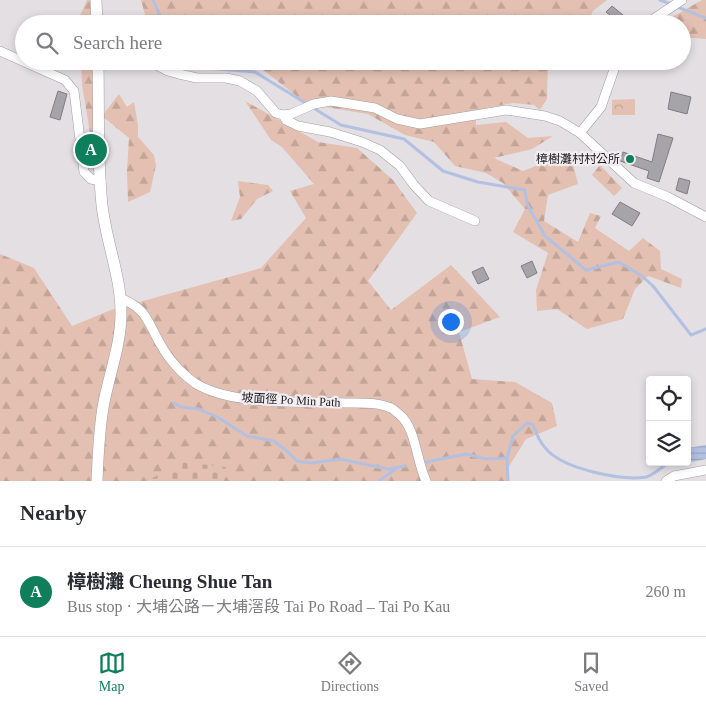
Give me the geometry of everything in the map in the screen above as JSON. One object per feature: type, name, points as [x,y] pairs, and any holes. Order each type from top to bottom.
[{"type":"main road","points":[[96,0],[97,15]]},
{"type":"main road","points":[[97,481],[100,422],[105,394],[119,341],[121,314],[118,276],[103,216],[98,70]]},
{"type":"street","points":[[660,15],[682,0]]},
{"type":"street","points":[[0,51],[15,58]]},
{"type":"street","points":[[43,70],[65,80],[74,91],[84,172],[91,179],[101,180]]},
{"type":"street","points":[[166,70],[202,78],[226,78],[240,81],[257,91],[276,113],[284,115],[294,113],[314,104],[331,101],[368,106],[397,119],[420,124],[500,110],[520,111],[545,116],[560,121],[580,133],[634,183],[668,197],[706,217]]},
{"type":"street","points":[[580,133],[601,106],[614,70]]},
{"type":"street","points":[[284,115],[286,120],[298,126],[330,132],[380,150],[400,166],[428,201],[475,220]]},
{"type":"street","name":"坡面徑 Po Min Path","points":[[120,298],[140,308],[161,347],[175,364],[200,385],[241,398],[371,404],[393,409],[404,419],[410,431],[426,481]]},
{"type":"street","points":[[666,481],[674,476],[706,470]]},
{"type":"green space","points":[[87,0],[90,0],[92,15],[80,15]]},
{"type":"green space","points":[[141,0],[607,0],[593,11],[591,15],[145,15]]},
{"type":"green space","points":[[702,0],[706,0],[706,39],[691,38],[691,15],[676,15]]},
{"type":"green space","points":[[81,70],[94,70],[94,156],[82,85]]},
{"type":"green space","points":[[263,70],[548,70],[547,99],[540,110],[534,105],[513,103],[476,110],[476,125],[506,122],[528,138],[553,136],[532,149],[494,158],[523,171],[570,152],[578,184],[548,195],[544,221],[578,242],[590,213],[601,216],[595,228],[629,251],[643,238],[660,251],[661,269],[682,279],[681,288],[648,276],[635,289],[623,319],[587,329],[557,309],[537,311],[536,290],[548,253],[513,232],[525,209],[503,183],[486,173],[455,166],[434,142],[405,135],[368,114],[307,104]]},
{"type":"green space","points":[[119,94],[127,107],[134,102],[138,137],[154,155],[156,165],[150,192],[128,202],[129,138],[102,116]]},
{"type":"green space","points":[[635,99],[635,115],[612,115],[612,100]]},
{"type":"green space","points":[[245,101],[318,142],[357,148],[393,180],[417,213],[368,281],[391,310],[451,265],[500,317],[459,332],[472,379],[515,382],[552,403],[557,426],[526,439],[508,468],[509,481],[0,481],[0,254],[34,268],[72,326],[111,310],[261,268],[306,218],[290,191],[314,184],[282,147],[271,140]]},
{"type":"green space","points":[[600,165],[622,188],[614,196],[592,175]]},
{"type":"green space","points":[[238,181],[268,185],[273,191],[257,199],[241,219],[231,221],[240,197]]},
{"type":"green space","points":[[182,462],[226,467],[223,481],[147,481]]},
{"type":"water","points":[[706,445],[706,459],[691,462],[691,447]]},
{"type":"building","points":[[612,6],[623,15],[610,15],[606,12]]},
{"type":"building","points":[[58,91],[67,94],[60,120],[50,117]]},
{"type":"building","points":[[671,92],[691,97],[687,114],[668,109]]},
{"type":"building","points":[[658,134],[673,138],[659,182],[647,178],[649,171],[620,161],[623,152],[652,162]]},
{"type":"building","points":[[679,178],[690,181],[687,194],[676,190]]},
{"type":"building","points":[[620,202],[640,213],[632,226],[612,214]]},
{"type":"building","points":[[532,261],[537,273],[527,278],[521,266]]},
{"type":"building","points":[[483,267],[489,279],[478,284],[472,272]]},
{"type":"waterway","points":[[153,0],[160,15]]},
{"type":"waterway","points":[[660,0],[671,4]]},
{"type":"waterway","points":[[677,7],[706,18]]},
{"type":"waterway","points":[[231,70],[255,72],[341,125],[404,139],[443,171],[478,182],[525,190],[527,204],[545,236],[586,270],[619,262],[642,276],[653,286],[691,335],[706,329]]},
{"type":"waterway","points":[[174,403],[181,407],[199,409],[219,418],[247,436],[274,441],[297,461],[312,463],[340,459],[388,469],[405,466]]},
{"type":"waterway","points":[[508,481],[507,458],[513,436],[527,423],[533,425],[537,436],[548,451],[567,463],[580,468],[609,475],[635,478],[646,477],[664,466]]},
{"type":"waterway","points":[[421,463],[466,454],[486,459],[507,458]]},
{"type":"waterway","points":[[379,481],[397,468]]},
{"type":"place","name":"樟樹灘 Cheung Shue Tan","points":[[91,150]]},
{"type":"place","name":"樟樹灘村村公所","points":[[630,159]]}]
